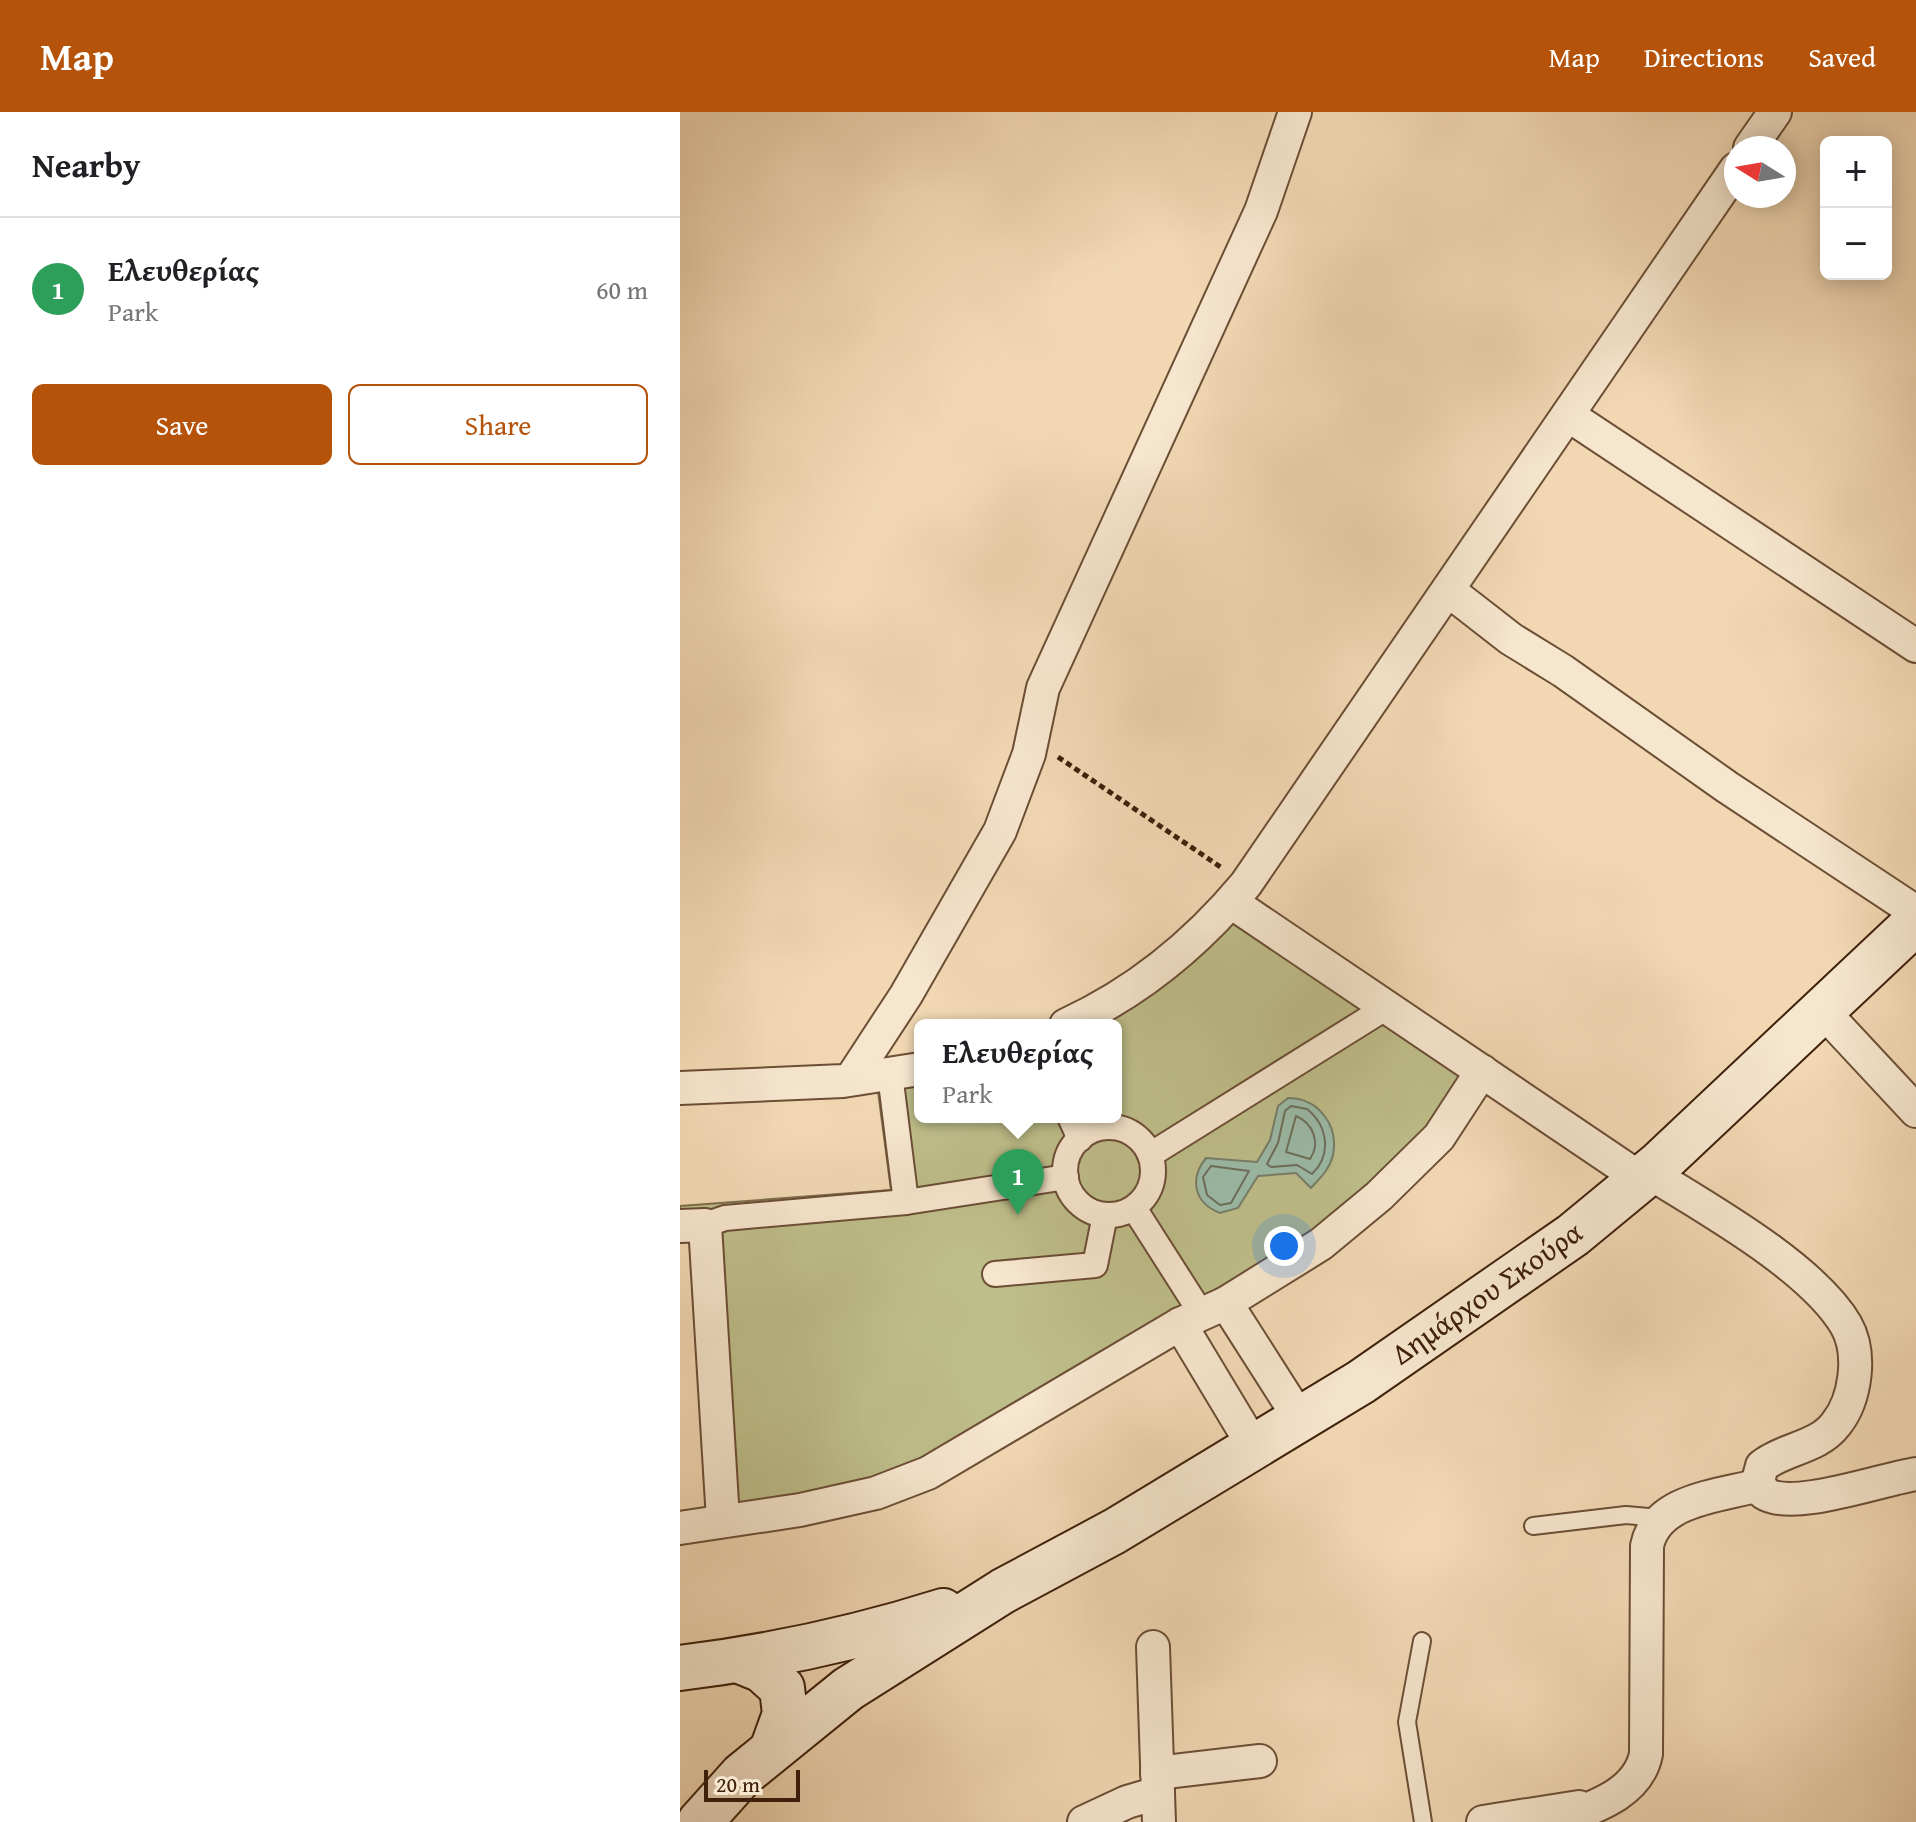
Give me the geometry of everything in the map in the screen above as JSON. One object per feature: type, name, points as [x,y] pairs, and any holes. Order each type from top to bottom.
[{"type":"main road","name":"Δημάρχου Σκούρα","points":[[1003,1591],[1115,1531],[1361,1382],[1573,1235],[1645,1175],[1916,922]]},
{"type":"main road","points":[[680,1668],[740,1661],[882,1630],[1003,1591]]},
{"type":"main road","points":[[700,1822],[742,1775],[848,1689],[1003,1591]]},
{"type":"main road","points":[[740,1661],[762,1670],[782,1688],[785,1714],[772,1750]]},
{"type":"street","points":[[851,1079],[906,995],[1000,831],[1032,740],[1043,688],[1261,211],[1295,112]]},
{"type":"street","points":[[1758,136],[1775,112]]},
{"type":"street","points":[[1076,1019],[1148,977],[1192,942],[1238,893],[1724,187]]},
{"type":"street","points":[[1568,415],[1916,646]]},
{"type":"street","points":[[1448,590],[1511,639],[1563,671],[1727,787],[1916,912]]},
{"type":"street","points":[[1238,893],[1387,1007],[1645,1175],[1754,1238],[1822,1295],[1846,1326],[1856,1354],[1850,1395],[1838,1423],[1816,1440],[1768,1462],[1759,1472],[1759,1485],[1769,1497],[1799,1498],[1916,1474]]},
{"type":"street","points":[[1150,1155],[1387,1007]]},
{"type":"street","points":[[1821,1009],[1916,1111]]},
{"type":"street","points":[[680,1528],[800,1510],[876,1493],[928,1473],[1321,1244],[1379,1196],[1439,1137],[1482,1071]]},
{"type":"street","points":[[680,1088],[851,1079],[905,1072],[906,1202]]},
{"type":"street","points":[[1075,1128],[1119,1128],[1143,1142],[1150,1155],[1151,1184],[1145,1198],[1134,1208],[1105,1215],[1078,1202],[1066,1177],[1075,1128]]},
{"type":"street","points":[[723,1520],[693,1226],[725,1218],[795,1222],[1066,1177]]},
{"type":"street","points":[[1134,1208],[1203,1313],[1300,1419]]},
{"type":"street","points":[[995,1274],[1095,1265],[1105,1215]]},
{"type":"street","points":[[1203,1313],[1254,1447]]},
{"type":"street","points":[[1556,1822],[1627,1789],[1637,1778],[1644,1761],[1647,1546],[1650,1532],[1660,1518],[1676,1508],[1759,1485]]},
{"type":"street","points":[[1153,1647],[1158,1796]]},
{"type":"street","points":[[1084,1822],[1127,1802],[1158,1796],[1260,1761]]},
{"type":"street","points":[[1483,1822],[1596,1804]]},
{"type":"lane","points":[[1533,1526],[1626,1515],[1660,1518]]},
{"type":"lane","points":[[1422,1641],[1407,1722],[1423,1822]]},
{"type":"path","points":[[1032,740],[1238,893]]},
{"type":"green space","points":[[1224,910],[1482,1071],[1379,1196],[928,1473],[723,1520],[706,1225],[680,1226],[680,1206],[891,1190],[876,1076],[914,1070],[914,1123],[1122,1123],[1122,1019],[1074,1019]]},
{"type":"water","points":[[1288,1098],[1299,1099],[1317,1108],[1329,1124],[1334,1144],[1327,1169],[1311,1188],[1296,1173],[1258,1176],[1238,1208],[1220,1213],[1211,1209],[1200,1197],[1196,1182],[1206,1158],[1257,1162],[1270,1140],[1278,1106]]},
{"type":"place","name":"Ελευθερίας","points":[[1018,1215]]}]
